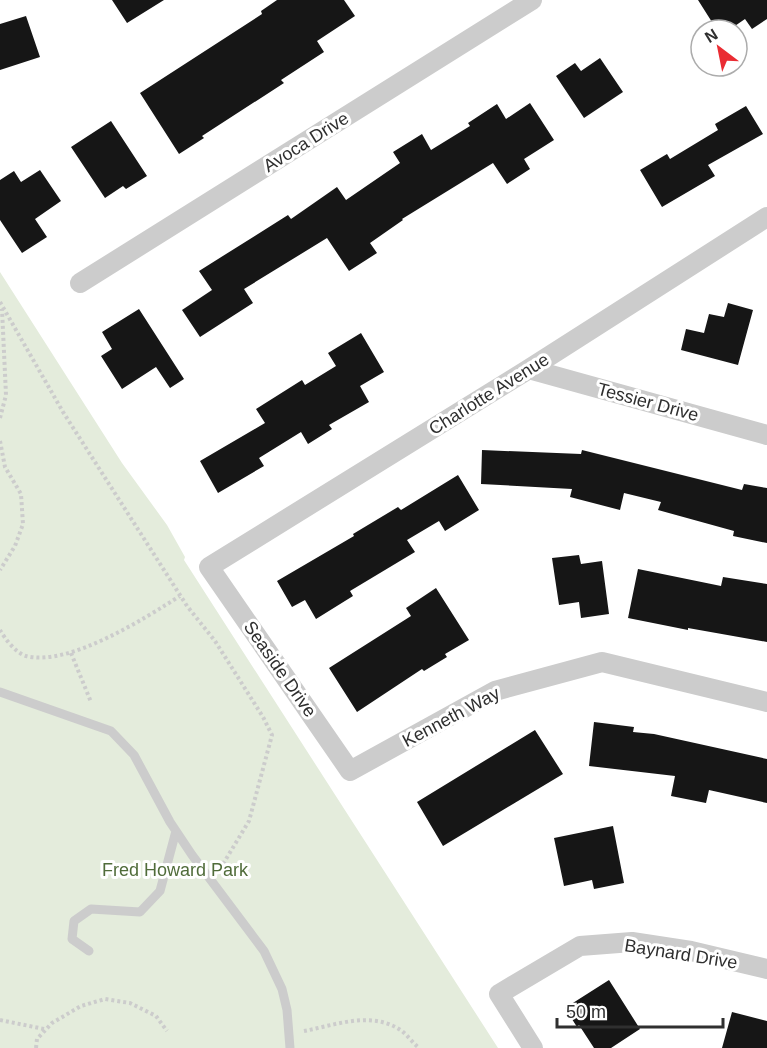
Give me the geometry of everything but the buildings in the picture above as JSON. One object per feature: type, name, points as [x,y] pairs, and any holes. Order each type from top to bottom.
[{"type":"street","name":"Avoca Drive","points":[[80,283],[532,0]]},
{"type":"street","name":"Charlotte Avenue","points":[[209,567],[529,369],[767,217]]},
{"type":"street","name":"Tessier Drive","points":[[529,369],[767,435]]},
{"type":"street","name":"Seaside Drive","points":[[209,567],[350,771]]},
{"type":"street","name":"Kenneth Way","points":[[350,771],[495,691],[602,662],[767,702]]},
{"type":"street","name":"Baynard Drive","points":[[533,1048],[499,994],[580,946],[632,942],[691,951],[767,969]]},
{"type":"lane","points":[[0,692],[111,731],[135,754],[176,831],[264,951],[282,989],[287,1010],[290,1048]]},
{"type":"lane","points":[[89,951],[72,939],[74,921],[91,909],[140,912],[160,891],[176,831]]},
{"type":"path","points":[[0,418],[6,395],[1,304]]},
{"type":"path","points":[[1,304],[63,412],[180,596],[216,641],[272,735],[249,821],[211,881]]},
{"type":"path","points":[[0,441],[5,467],[21,494],[23,524],[15,546],[0,570]]},
{"type":"path","points":[[0,630],[5,639],[23,656],[42,658],[71,652],[141,620],[180,596]]},
{"type":"path","points":[[71,652],[91,702]]},
{"type":"path","points":[[36,1048],[37,1039],[52,1023],[81,1006],[105,999],[130,1003],[156,1016],[167,1031]]},
{"type":"path","points":[[289,1034],[349,1021],[376,1019],[401,1031],[419,1048]]},
{"type":"path","points":[[0,1020],[45,1030]]},
{"type":"green space","name":"Fred Howard Park","points":[[0,272],[122,463],[167,525],[185,557],[184,560],[498,1048],[0,1048]]}]
